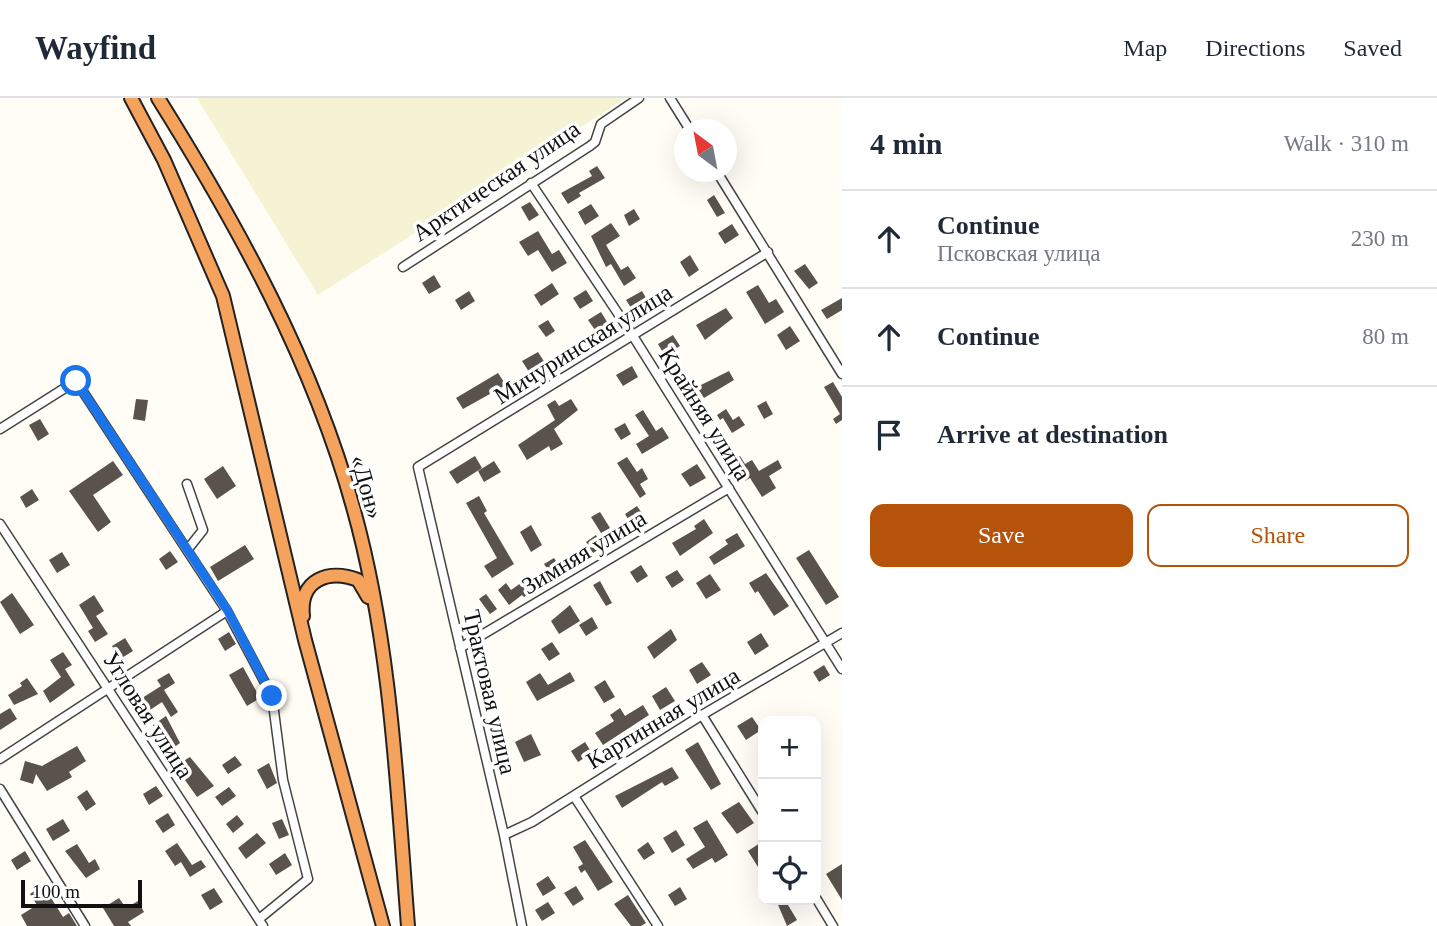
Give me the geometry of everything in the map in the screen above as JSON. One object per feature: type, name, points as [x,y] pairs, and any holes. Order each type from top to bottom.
[{"type":"highway","points":[[131,98],[164,160],[223,296],[305,640],[383,926]]},
{"type":"highway","name":"«Дон»","points":[[158,98],[260,276],[324,416],[354,509],[375,610],[388,708],[408,926]]},
{"type":"highway","points":[[305,640],[302,608],[307,591],[319,578],[340,573],[358,580],[375,610]]},
{"type":"street","name":"Арктическая улица","points":[[403,267],[595,142],[601,124],[639,98]]},
{"type":"street","points":[[670,98],[683,119]]},
{"type":"street","points":[[723,182],[842,374]]},
{"type":"street","name":"Крайняя улица","points":[[531,183],[633,336],[842,670]]},
{"type":"street","name":"Мичуринская улица","points":[[418,467],[768,252]]},
{"type":"street","points":[[0,429],[76,381],[228,611],[272,696],[283,780],[308,879],[261,922]]},
{"type":"street","name":"Трактовая улица","points":[[418,467],[504,835],[522,926]]},
{"type":"street","points":[[187,484],[203,530],[188,549]]},
{"type":"street","name":"Зимняя улица","points":[[460,648],[729,488]]},
{"type":"street","name":"Угловая улица","points":[[0,524],[261,922]]},
{"type":"street","points":[[0,759],[228,611]]},
{"type":"street","name":"Картинная улица","points":[[504,835],[574,796],[702,715],[842,633]]},
{"type":"street","points":[[702,715],[758,805]]},
{"type":"street","points":[[0,789],[85,926]]},
{"type":"street","points":[[574,796],[658,926]]},
{"type":"street","points":[[820,905],[833,926]]},
{"type":"shaded area","points":[[197,98],[626,98],[318,295]]},
{"type":"building","points":[[597,166],[605,178],[579,193],[581,196],[568,204],[561,193],[592,176],[589,171]]},
{"type":"building","points":[[714,195],[725,213],[717,217],[707,200]]},
{"type":"building","points":[[530,202],[539,215],[529,221],[521,207]]},
{"type":"building","points":[[591,204],[599,216],[585,225],[578,212]]},
{"type":"building","points":[[634,209],[640,219],[629,226],[624,215]]},
{"type":"building","points":[[611,223],[620,236],[606,245],[621,270],[628,266],[636,278],[624,286],[611,264],[606,267],[591,236]]},
{"type":"building","points":[[732,224],[739,235],[725,244],[718,233]]},
{"type":"building","points":[[538,231],[552,254],[559,250],[567,263],[552,272],[538,250],[528,256],[519,242]]},
{"type":"building","points":[[690,255],[699,270],[689,277],[680,262]]},
{"type":"building","points":[[805,264],[818,283],[809,289],[794,271]]},
{"type":"building","points":[[434,275],[441,287],[429,294],[422,283]]},
{"type":"building","points":[[552,283],[559,294],[541,306],[534,295]]},
{"type":"building","points":[[758,285],[769,303],[776,299],[784,312],[765,324],[746,292]]},
{"type":"building","points":[[586,290],[593,301],[580,309],[573,298]]},
{"type":"building","points":[[469,291],[475,301],[461,310],[455,300]]},
{"type":"building","points":[[642,291],[650,305],[635,314],[626,300]]},
{"type":"building","points":[[842,298],[842,310],[827,319],[821,310]]},
{"type":"building","points":[[726,308],[733,318],[705,340],[696,325]]},
{"type":"building","points":[[601,312],[612,330],[600,337],[588,320]]},
{"type":"building","points":[[548,320],[555,331],[546,337],[538,326]]},
{"type":"building","points":[[790,326],[800,341],[786,350],[777,335]]},
{"type":"building","points":[[673,335],[680,346],[665,356],[658,344]]},
{"type":"building","points":[[538,352],[545,363],[529,372],[522,361]]},
{"type":"building","points":[[632,366],[638,377],[623,386],[616,375]]},
{"type":"building","points":[[729,371],[734,380],[704,398],[697,387]]},
{"type":"building","points":[[498,373],[506,385],[463,409],[456,398]]},
{"type":"building","points":[[833,382],[842,397],[842,420],[836,424],[833,419],[840,414],[824,387]]},
{"type":"building","points":[[136,399],[148,400],[145,421],[133,419]]},
{"type":"building","points":[[571,399],[578,410],[554,429],[563,444],[551,451],[549,446],[527,460],[518,445],[555,420],[547,405],[555,400],[559,406]]},
{"type":"building","points":[[766,401],[773,414],[764,419],[757,406]]},
{"type":"building","points":[[726,409],[733,420],[739,416],[745,425],[732,433],[723,418],[720,420],[717,415]]},
{"type":"building","points":[[643,410],[656,431],[662,427],[669,438],[642,454],[636,444],[649,436],[635,415]]},
{"type":"building","points":[[40,419],[49,434],[38,441],[29,425]]},
{"type":"building","points":[[625,423],[631,434],[621,440],[614,429]]},
{"type":"building","points":[[475,456],[482,468],[457,484],[449,472]]},
{"type":"building","points":[[740,456],[745,464],[752,460],[759,471],[778,460],[782,468],[769,476],[776,488],[762,497],[750,478],[745,481],[736,467],[732,470],[728,464]]},
{"type":"building","points":[[627,457],[637,472],[642,468],[648,479],[640,484],[646,494],[640,498],[617,463]]},
{"type":"building","points":[[113,461],[123,475],[93,495],[111,522],[98,532],[69,491]]},
{"type":"building","points":[[494,461],[501,472],[484,482],[478,471]]},
{"type":"building","points":[[697,464],[706,478],[690,487],[681,474]]},
{"type":"building","points":[[223,466],[236,486],[217,499],[204,479]]},
{"type":"building","points":[[32,489],[39,500],[26,508],[20,497]]},
{"type":"building","points":[[479,496],[487,511],[484,513],[514,564],[492,578],[484,566],[497,558],[466,503]]},
{"type":"building","points":[[637,506],[646,519],[633,527],[625,514]]},
{"type":"building","points":[[600,512],[610,528],[601,533],[591,517]]},
{"type":"building","points":[[704,519],[713,533],[680,556],[672,543],[696,529],[694,526]]},
{"type":"building","points":[[531,525],[542,545],[531,552],[520,532]]},
{"type":"building","points":[[737,533],[745,546],[714,565],[709,557],[728,544],[725,540]]},
{"type":"building","points":[[596,535],[603,547],[593,553],[586,542]]},
{"type":"building","points":[[245,545],[254,559],[218,581],[210,567]]},
{"type":"building","points":[[809,550],[839,597],[826,605],[796,558]]},
{"type":"building","points":[[170,551],[178,562],[166,570],[159,559]]},
{"type":"building","points":[[62,552],[70,565],[57,573],[49,560]]},
{"type":"building","points":[[554,558],[562,570],[552,576],[544,564]]},
{"type":"building","points":[[641,565],[648,576],[637,583],[630,572]]},
{"type":"building","points":[[677,570],[684,580],[672,588],[665,577]]},
{"type":"building","points":[[766,573],[789,606],[774,616],[758,591],[755,593],[749,583]]},
{"type":"building","points":[[710,574],[721,590],[706,599],[696,583]]},
{"type":"building","points":[[525,580],[533,592],[524,597],[522,595],[509,605],[498,590],[506,583],[511,590]]},
{"type":"building","points":[[600,581],[612,603],[606,606],[593,585]]},
{"type":"building","points":[[12,593],[34,625],[20,634],[0,602]]},
{"type":"building","points":[[486,594],[497,609],[490,614],[479,599]]},
{"type":"building","points":[[94,595],[104,611],[96,616],[108,634],[95,642],[88,631],[93,628],[79,605]]},
{"type":"building","points":[[570,605],[580,621],[559,634],[551,621]]},
{"type":"building","points":[[592,617],[598,628],[586,636],[579,625]]},
{"type":"building","points":[[671,629],[677,640],[654,659],[647,647]]},
{"type":"building","points":[[229,632],[236,644],[225,651],[218,639]]},
{"type":"building","points":[[761,633],[769,646],[755,655],[747,642]]},
{"type":"building","points":[[125,638],[133,651],[120,659],[112,646]]},
{"type":"building","points":[[552,642],[560,654],[549,661],[541,649]]},
{"type":"building","points":[[63,652],[72,665],[65,669],[75,685],[50,703],[43,691],[61,677],[50,660]]},
{"type":"building","points":[[702,662],[711,675],[697,684],[689,670]]},
{"type":"building","points":[[824,665],[830,675],[819,682],[813,672]]},
{"type":"building","points":[[243,667],[260,698],[247,706],[229,675]]},
{"type":"building","points":[[570,672],[575,681],[537,701],[526,682],[540,673],[548,685]]},
{"type":"building","points":[[169,673],[175,683],[164,690],[178,712],[171,717],[162,702],[147,712],[139,700],[161,686],[157,680]]},
{"type":"building","points":[[27,678],[38,694],[14,705],[8,695],[22,686],[20,683]]},
{"type":"building","points":[[605,680],[615,697],[604,703],[594,687]]},
{"type":"building","points":[[666,687],[675,701],[660,710],[652,696]]},
{"type":"building","points":[[643,705],[649,715],[603,745],[595,733],[614,721],[610,715],[620,708],[625,716]]},
{"type":"building","points":[[10,708],[17,719],[0,730],[0,714]]},
{"type":"building","points":[[166,716],[180,743],[169,751],[153,725]]},
{"type":"building","points":[[752,717],[758,726],[758,732],[746,740],[737,726]]},
{"type":"building","points":[[531,734],[541,755],[524,762],[515,742]]},
{"type":"building","points":[[585,742],[592,753],[578,762],[571,751]]},
{"type":"building","points":[[698,742],[721,784],[711,790],[685,750]]},
{"type":"building","points":[[77,746],[86,761],[69,772],[72,777],[47,791],[36,774],[33,784],[20,780],[25,761],[42,766]]},
{"type":"building","points":[[235,756],[242,765],[228,774],[222,765]]},
{"type":"building","points":[[190,757],[214,786],[197,797],[175,766]]},
{"type":"building","points":[[269,763],[277,783],[267,789],[257,770]]},
{"type":"building","points":[[672,767],[679,778],[665,786],[662,782],[622,808],[615,796]]},
{"type":"building","points":[[156,786],[163,796],[149,805],[143,794]]},
{"type":"building","points":[[229,787],[236,796],[222,806],[215,797]]},
{"type":"building","points":[[87,790],[96,804],[86,811],[77,797]]},
{"type":"building","points":[[739,802],[754,823],[737,834],[721,813]]},
{"type":"building","points":[[168,813],[175,825],[163,833],[155,821]]},
{"type":"building","points":[[237,815],[244,824],[233,833],[226,824]]},
{"type":"building","points":[[63,819],[70,831],[53,841],[46,829]]},
{"type":"building","points":[[282,819],[289,835],[279,839],[272,823]]},
{"type":"building","points":[[707,820],[728,855],[715,863],[712,858],[693,869],[686,859],[705,847],[693,828]]},
{"type":"building","points":[[676,830],[685,845],[672,853],[663,838]]},
{"type":"building","points":[[257,833],[266,843],[246,859],[238,848]]},
{"type":"building","points":[[585,840],[613,882],[598,891],[585,870],[581,873],[578,867],[583,864],[573,847]]},
{"type":"building","points":[[648,842],[655,853],[644,860],[637,850]]},
{"type":"building","points":[[177,843],[192,865],[201,860],[206,867],[190,877],[181,862],[175,866],[165,851]]},
{"type":"building","points":[[77,844],[89,863],[95,859],[100,869],[86,878],[65,851]]},
{"type":"building","points":[[758,844],[758,867],[748,851]]},
{"type":"building","points":[[25,851],[31,861],[17,870],[11,860]]},
{"type":"building","points":[[285,853],[292,865],[276,875],[269,864]]},
{"type":"building","points":[[842,864],[842,900],[826,874]]},
{"type":"building","points":[[548,876],[556,888],[543,896],[536,884]]},
{"type":"building","points":[[43,885],[63,917],[69,913],[77,926],[27,926],[21,915],[37,905],[30,894]]},
{"type":"building","points":[[576,886],[584,899],[573,906],[564,893]]},
{"type":"building","points":[[680,887],[687,899],[675,906],[668,895]]},
{"type":"building","points":[[214,888],[223,902],[210,910],[201,895]]},
{"type":"building","points":[[628,895],[646,923],[641,926],[631,926],[614,904]]},
{"type":"building","points":[[119,898],[126,908],[138,901],[144,912],[128,922],[131,926],[114,926],[103,908]]},
{"type":"building","points":[[548,902],[555,913],[542,921],[535,910]]},
{"type":"building","points":[[778,905],[788,905],[797,920],[787,926]]},
{"type":"route","points":[[76,381],[228,611],[272,696]]}]
